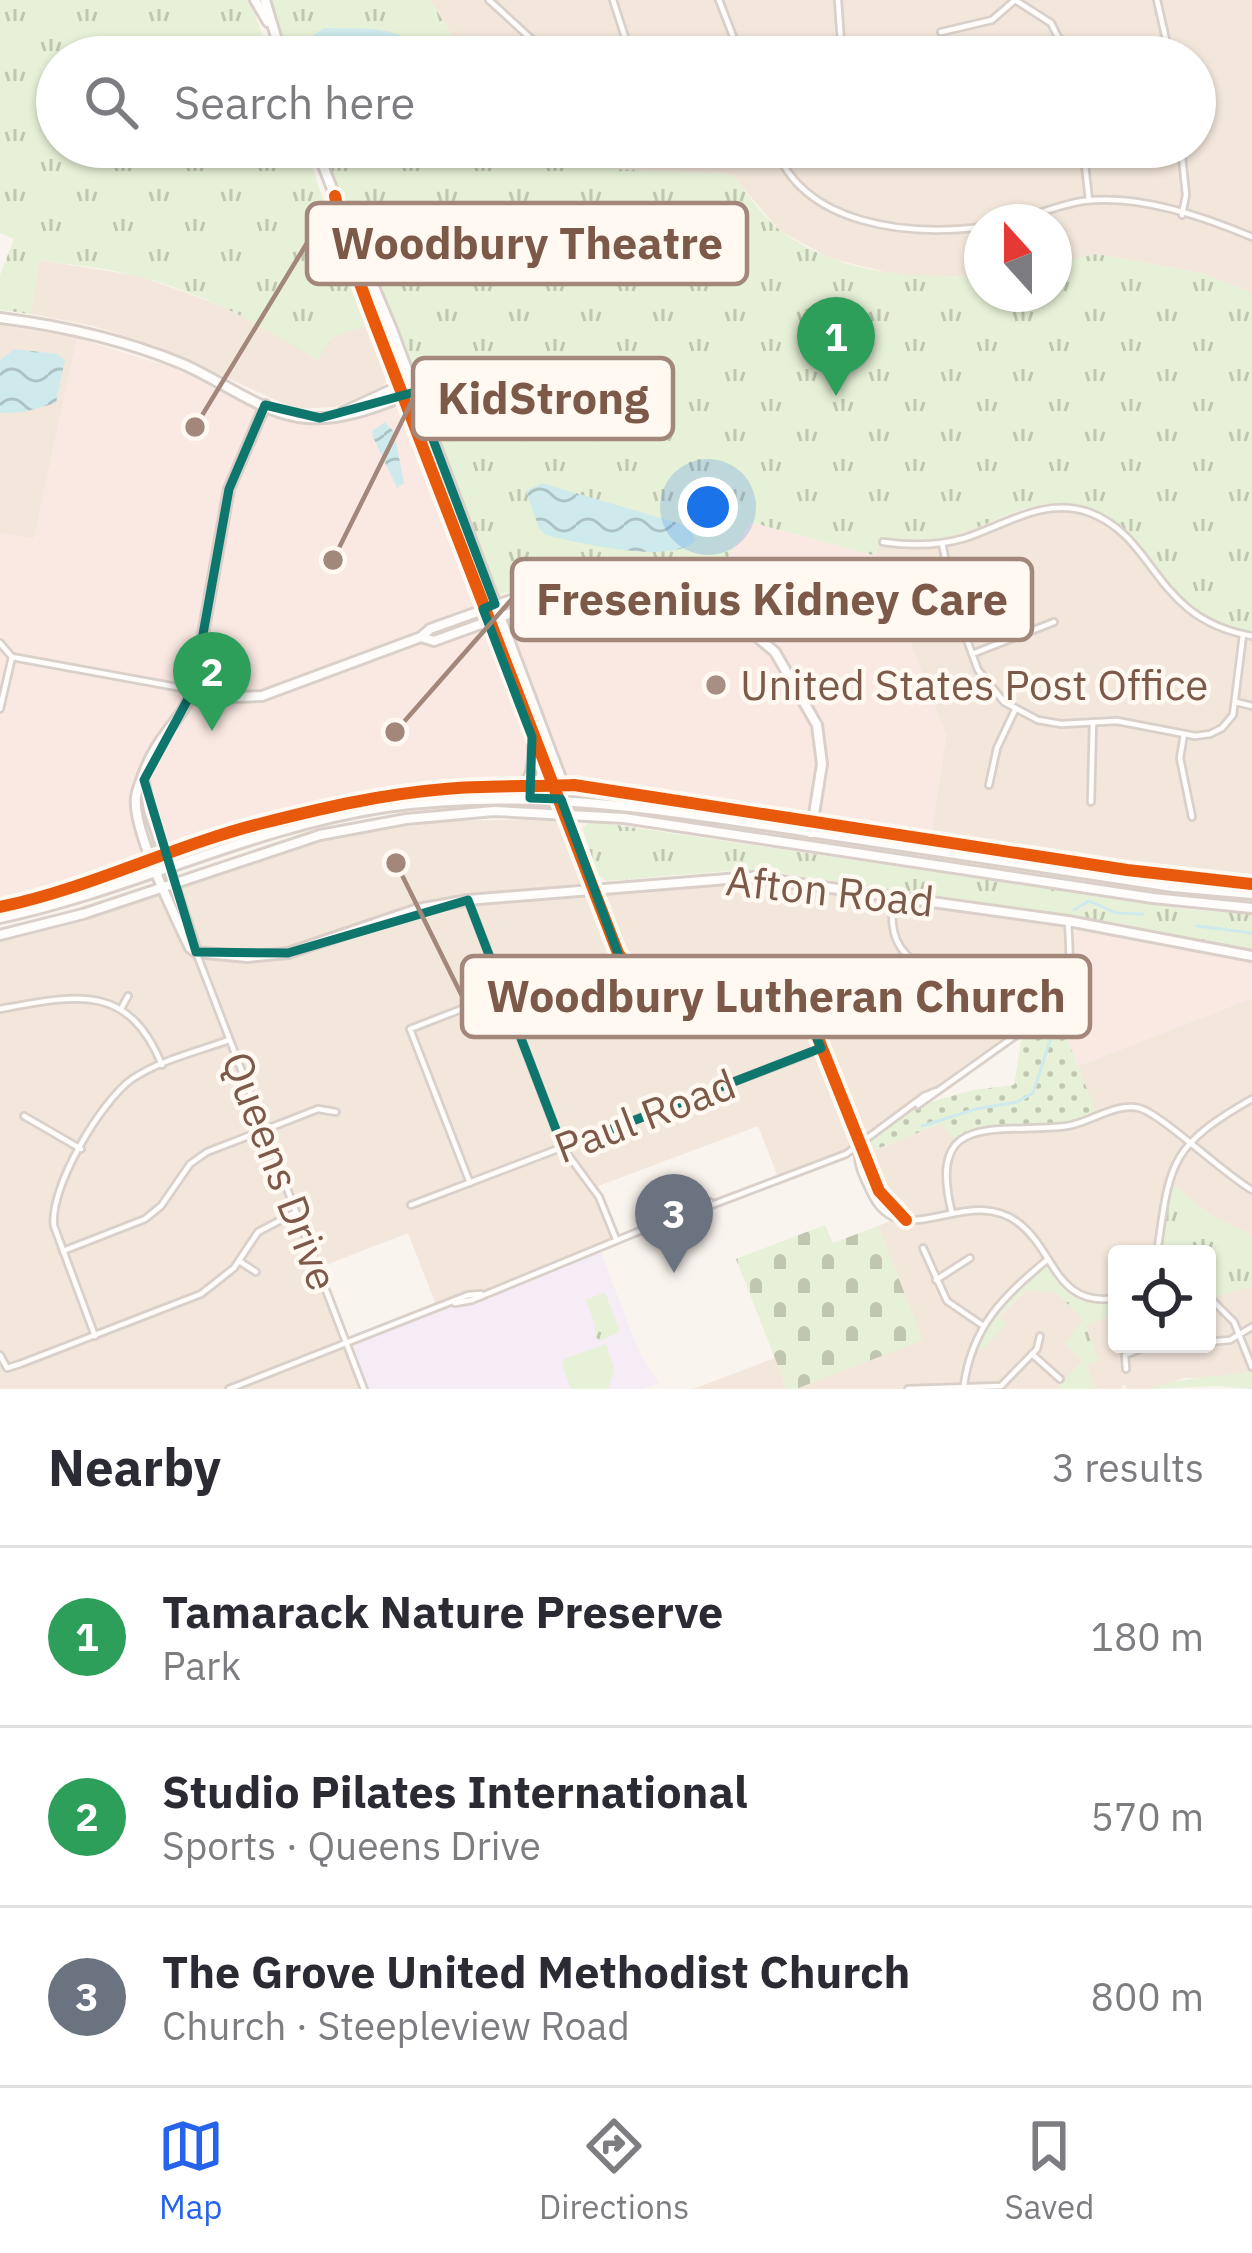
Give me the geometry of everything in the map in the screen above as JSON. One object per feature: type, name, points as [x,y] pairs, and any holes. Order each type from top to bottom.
[{"type":"street","points":[[255,0],[274,36]]},
{"type":"street","points":[[265,0],[269,24]]},
{"type":"street","points":[[489,0],[528,36]]},
{"type":"street","points":[[613,0],[625,36]]},
{"type":"street","points":[[719,0],[733,36]]},
{"type":"street","points":[[838,0],[841,36]]},
{"type":"street","points":[[941,32],[992,20],[1015,0],[1051,23],[1058,36]]},
{"type":"street","points":[[1157,0],[1165,36]]},
{"type":"street","points":[[324,168],[413,387],[564,786],[561,799]]},
{"type":"street","points":[[785,168],[789,177],[826,207],[910,228],[964,226]]},
{"type":"street","points":[[1086,168],[1090,200]]},
{"type":"street","points":[[1182,215],[1183,168]]},
{"type":"street","points":[[334,196],[344,240],[400,392],[618,953],[638,972],[654,975],[753,967],[772,972],[798,992],[858,1147],[857,1159],[874,1202],[895,1220],[921,1221],[978,1208],[1003,1213],[1030,1233],[1073,1291],[1108,1298]]},
{"type":"street","points":[[1072,205],[1090,200],[1125,202],[1252,237]]},
{"type":"street","points":[[0,318],[116,340],[302,418],[360,412],[413,387]]},
{"type":"street","name":"Queens Drive","points":[[265,404],[226,503],[193,690],[183,714],[153,753],[136,791],[137,812],[157,870],[196,952],[364,1389]]},
{"type":"street","points":[[883,542],[942,543],[1046,508],[1087,512],[1123,534],[1162,585],[1190,612],[1209,624],[1252,637]]},
{"type":"street","points":[[942,543],[955,607],[985,681],[1015,710],[1051,722],[1117,721],[1203,736],[1216,731],[1228,721],[1236,702],[1243,635]]},
{"type":"street","points":[[0,658],[9,654],[237,698],[262,697],[536,591],[721,615],[768,644],[812,712],[822,764],[811,833]]},
{"type":"street","points":[[422,638],[434,641],[565,594]]},
{"type":"street","points":[[972,654],[1054,622]]},
{"type":"street","points":[[0,643],[9,654],[0,710]]},
{"type":"street","points":[[1236,702],[1252,706]]},
{"type":"street","points":[[989,785],[997,748],[1015,710]]},
{"type":"street","points":[[1091,802],[1093,722]]},
{"type":"street","points":[[1184,734],[1180,758],[1192,817]]},
{"type":"street","points":[[503,798],[524,785],[533,772],[532,737]]},
{"type":"street","name":"Queens Drive","points":[[144,780],[168,867],[167,885]]},
{"type":"street","points":[[0,918],[63,902],[256,836],[341,815],[503,798],[561,799],[1174,887],[1252,894]]},
{"type":"street","points":[[0,935],[83,914],[291,843],[378,823],[479,812],[566,812],[1168,900],[1252,908]]},
{"type":"street","name":"Afton Road","points":[[196,952],[247,958],[293,952],[418,909],[468,900],[770,877],[1068,921],[1252,956]]},
{"type":"street","points":[[894,895],[893,932],[902,951],[914,961]]},
{"type":"street","points":[[468,900],[562,1148],[599,1197],[616,1239]]},
{"type":"street","points":[[229,1389],[485,1293],[699,1204],[823,1164],[858,1147],[1054,1003],[1066,986],[1070,964],[1068,921]]},
{"type":"street","points":[[626,999],[638,972]]},
{"type":"street","points":[[470,1183],[410,1029],[503,992]]},
{"type":"street","points":[[122,1009],[128,996]]},
{"type":"street","points":[[0,1009],[82,999],[122,1009],[146,1030],[162,1065]]},
{"type":"street","points":[[94,1336],[62,1251],[52,1209],[58,1188],[121,1088],[139,1075],[230,1040]]},
{"type":"street","name":"Paul Road","points":[[411,1205],[821,1048]]},
{"type":"street","points":[[1158,1245],[1166,1185],[1188,1144],[1210,1123],[1252,1099]]},
{"type":"street","points":[[952,1213],[944,1180],[947,1160],[958,1142],[978,1131],[1073,1125],[1138,1107],[1252,1190]]},
{"type":"street","points":[[62,1251],[146,1219],[197,1159],[318,1109],[336,1112]]},
{"type":"street","points":[[24,1116],[81,1149]]},
{"type":"street","points":[[0,1355],[7,1368],[201,1294],[239,1261],[258,1232],[296,1212]]},
{"type":"street","points":[[923,1248],[953,1308],[982,1325]]},
{"type":"street","points":[[936,1280],[970,1258]]},
{"type":"street","points":[[963,1388],[971,1349],[982,1325],[1004,1296],[1047,1260]]},
{"type":"street","points":[[239,1261],[256,1272]]},
{"type":"street","points":[[1216,1303],[1240,1333],[1252,1366]]},
{"type":"street","points":[[1216,1342],[1252,1327]]},
{"type":"street","points":[[908,1389],[1003,1385],[1032,1354],[1040,1336]]},
{"type":"street","points":[[1126,1369],[1123,1357],[1129,1353]]},
{"type":"street","points":[[1032,1354],[1060,1379]]},
{"type":"highlighted area","points":[[415,392],[495,604],[483,609],[532,737],[530,798],[561,799],[619,956],[649,975],[772,972],[799,994],[821,1048],[563,1148],[468,900],[288,953],[196,952],[144,780],[193,690],[229,489],[265,405],[320,418]]},
{"type":"shaded area","points":[[430,0],[1252,0],[1252,293],[1202,273],[1096,254],[1072,260],[1072,204],[964,204],[964,276],[905,277],[829,258],[779,230],[731,174],[612,168],[1216,168],[1216,36],[452,36]]},
{"type":"shaded area","points":[[39,260],[139,276],[198,297],[255,320],[317,360],[333,336],[367,325],[386,375],[385,386],[335,407],[296,409],[154,345],[31,314]]},
{"type":"shaded area","points":[[0,325],[77,338],[34,539],[0,533]]},
{"type":"shaded area","points":[[77,338],[171,367],[295,424],[334,424],[391,405],[401,408],[529,752],[530,768],[522,784],[507,791],[400,798],[261,827],[84,889],[0,910],[0,533],[34,539]]},
{"type":"shaded area","points":[[1051,503],[1089,507],[1113,520],[1192,608],[1252,632],[1252,888],[1164,880],[930,845],[946,735],[876,556],[880,536],[940,538]]},
{"type":"shaded area","points":[[750,522],[876,556],[946,735],[930,845],[582,794],[566,779],[494,589],[502,595],[556,584],[697,604]]},
{"type":"shaded area","points":[[553,819],[563,826],[589,893],[732,877],[1068,921],[1070,976],[1062,994],[924,1096],[865,1154],[940,1124],[971,1133],[1097,1116],[1078,1066],[1252,998],[1252,1235],[1212,1216],[1168,1181],[1158,1245],[1108,1245],[1108,1299],[1073,1291],[1013,1287],[982,1325],[1005,1324],[999,1317],[1026,1290],[1055,1292],[1085,1319],[1083,1360],[1057,1389],[796,1389],[922,1339],[878,1226],[894,1219],[880,1208],[857,1159],[858,1148],[779,1180],[758,1126],[593,1188],[616,1239],[438,1310],[408,1233],[318,1268],[364,1389],[0,1389],[0,942],[84,921],[276,854],[336,838],[442,821]]},
{"type":"shaded area","points":[[1078,928],[1252,960],[1252,998],[1078,1066],[1054,1009],[1073,982]]},
{"type":"shaded area","points":[[599,1248],[640,1354],[659,1383],[643,1389],[364,1389],[347,1344]]},
{"type":"shaded area","points":[[1252,1286],[1252,1371],[1220,1378],[1185,1378],[1150,1389],[1127,1389],[1124,1384],[1121,1389],[1095,1389],[1086,1365],[1098,1360],[1085,1325],[1108,1316],[1108,1353],[1216,1353],[1216,1297]]},
{"type":"shaded area","points":[[775,1358],[787,1389],[693,1389]]},
{"type":"green space","points":[[0,0],[249,0],[263,36],[36,36],[36,168],[312,168],[367,325],[333,337],[317,360],[188,292],[128,274],[39,260],[31,314],[0,310],[0,275],[14,239],[0,233]]},
{"type":"green space","points":[[269,0],[430,0],[452,36],[282,36]]},
{"type":"green space","points":[[331,168],[612,168],[731,174],[774,225],[828,257],[878,271],[964,276],[964,312],[1072,312],[1072,260],[1096,254],[1202,273],[1252,293],[1252,632],[1195,608],[1111,518],[1068,503],[1032,507],[937,539],[880,537],[876,556],[750,522],[698,604],[553,584],[498,594]]},
{"type":"green space","points":[[589,821],[1193,910],[1252,914],[1252,950],[1124,924],[781,873],[727,871],[607,881],[599,876],[584,834]]},
{"type":"green space","points":[[1053,1003],[1098,1117],[1073,1125],[986,1130],[958,1142],[940,1124],[864,1154],[858,1147],[912,1107],[973,1090],[1014,1085],[1023,1030]]},
{"type":"green space","points":[[1168,1180],[1212,1216],[1252,1235],[1252,1286],[1216,1297],[1216,1245],[1158,1245]]},
{"type":"green space","points":[[825,1225],[833,1243],[878,1226],[923,1340],[787,1389],[736,1259]]},
{"type":"green space","points":[[1047,1260],[1077,1290],[1108,1297],[1108,1317],[1086,1326],[1099,1360],[1086,1365],[1095,1389],[1057,1389],[1083,1360],[1064,1343],[1084,1319],[1055,1292],[1026,1290],[999,1317],[1006,1324],[985,1347],[970,1353],[996,1305]]},
{"type":"green space","points":[[605,1292],[620,1332],[600,1341],[586,1300]]},
{"type":"green space","points":[[606,1344],[614,1369],[608,1389],[571,1389],[564,1359]]},
{"type":"green space","points":[[1252,1371],[1252,1389],[1149,1389],[1187,1379]]},
{"type":"water","points":[[324,28],[402,36],[312,36]]},
{"type":"water","points":[[15,349],[57,354],[65,360],[56,403],[0,413],[0,360]]},
{"type":"water","points":[[385,422],[394,432],[404,483],[397,488],[373,437],[372,431]]},
{"type":"water","points":[[542,483],[681,524],[692,531],[695,541],[683,548],[646,552],[546,535],[526,491]]},
{"type":"waterway","points":[[1074,910],[1089,901],[1116,913],[1143,914]]},
{"type":"waterway","points":[[1197,926],[1252,933]]},
{"type":"waterway","points":[[922,1126],[1017,1102],[1033,1093],[1056,1022]]},
{"type":"cycle path","points":[[335,196],[344,240],[369,308],[618,953],[636,969],[658,975],[737,968],[763,970],[786,980],[804,1003],[879,1191],[906,1220]]},
{"type":"cycle path","points":[[0,907],[67,889],[230,832],[331,807],[445,789],[574,785],[1127,870],[1252,884]]},
{"type":"place","name":"Tamarack Nature Preserve","points":[[836,396]]},
{"type":"place","name":"Woodbury Theatre","points":[[195,427]]},
{"type":"place","name":"KidStrong","points":[[333,560]]},
{"type":"place","name":"United States Post Office","points":[[716,685]]},
{"type":"place","name":"Studio Pilates International","points":[[212,731]]},
{"type":"place","name":"Fresenius Kidney Care","points":[[395,732]]},
{"type":"place","name":"Woodbury Lutheran Church","points":[[396,863]]},
{"type":"place","name":"The Grove United Methodist Church","points":[[674,1273]]}]
